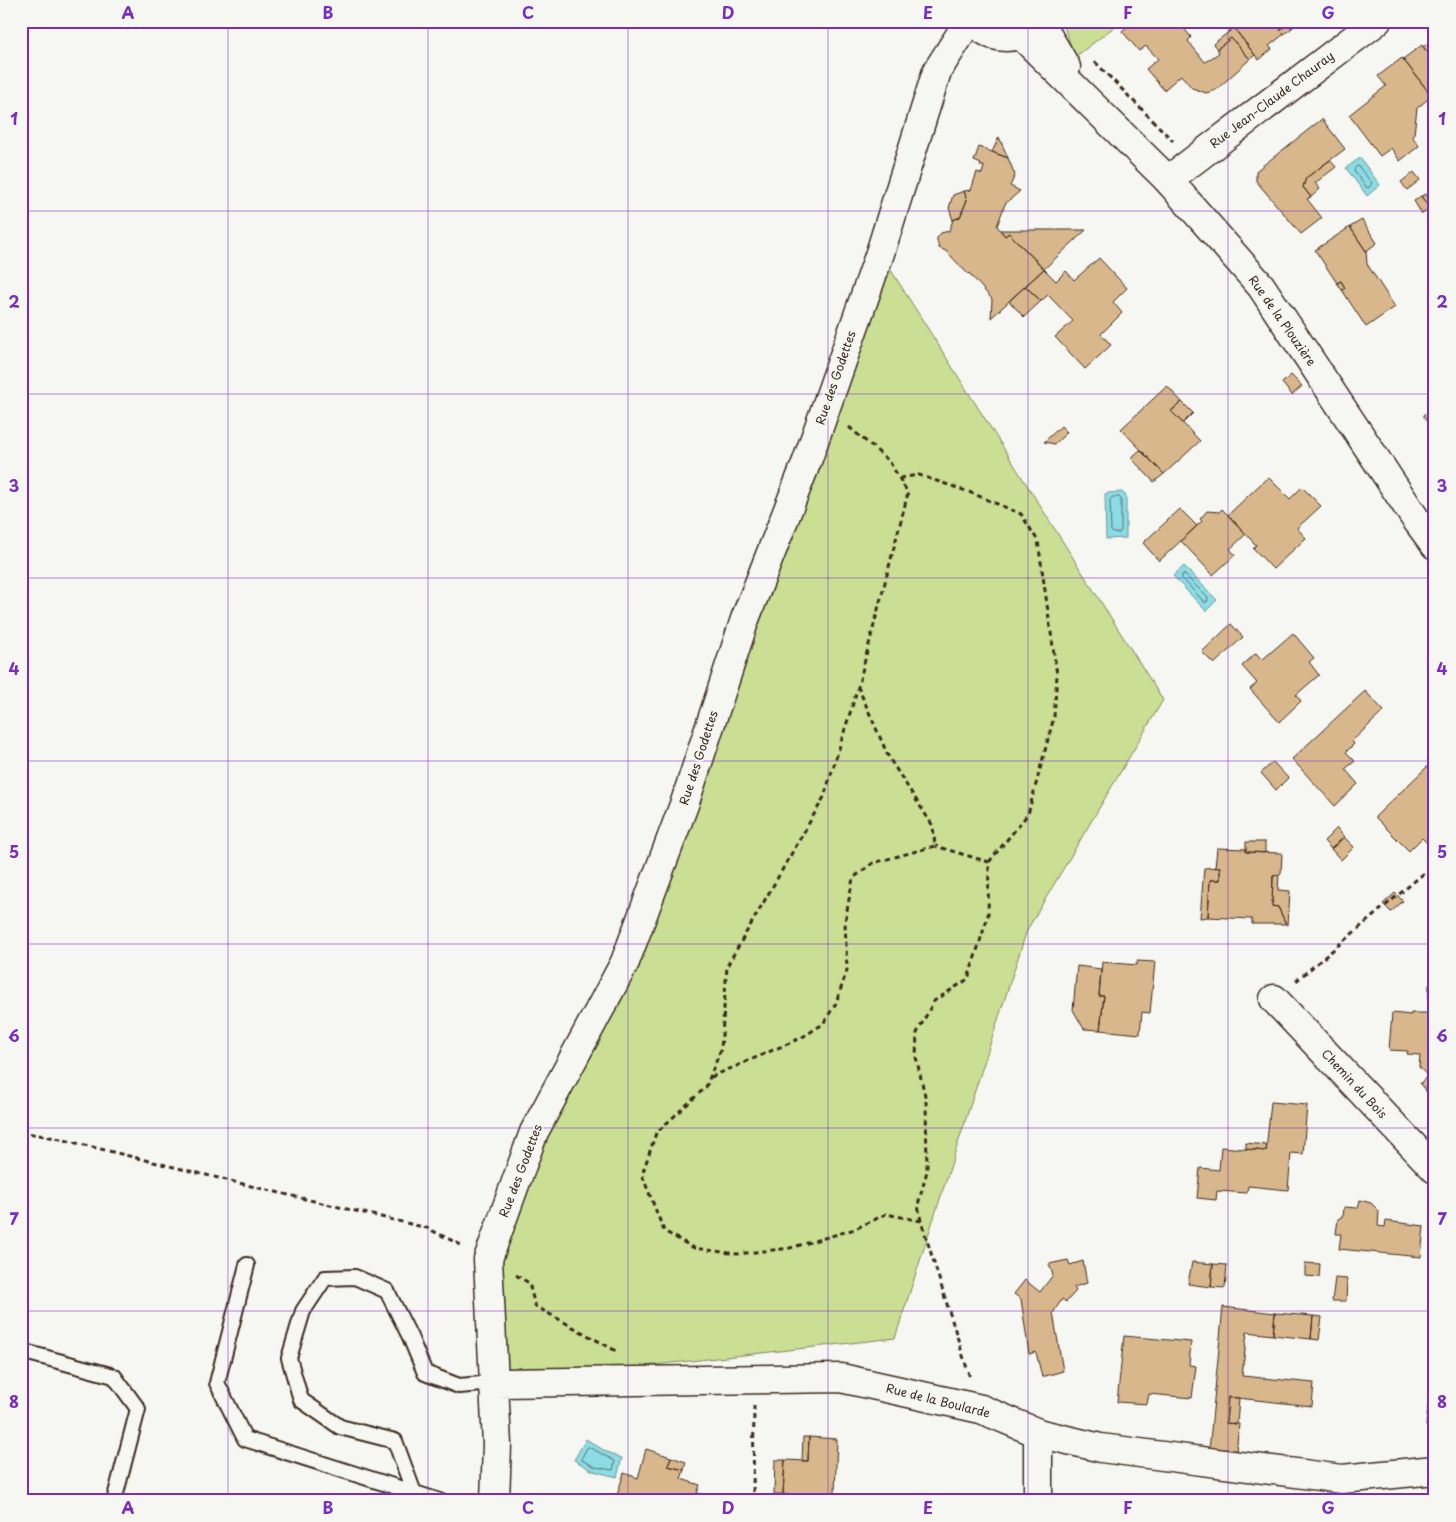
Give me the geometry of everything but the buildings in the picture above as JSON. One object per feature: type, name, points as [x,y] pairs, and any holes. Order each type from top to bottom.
[{"type":"street","name":"Rue des Godettes","points":[[495,1501],[497,1445],[488,1259],[534,1132],[625,962],[685,802],[745,619],[807,461],[880,253],[937,72],[969,21]]},
{"type":"street","points":[[975,21],[987,32],[1009,37],[1033,26]]},
{"type":"street","name":"Rue Jean-Claude Chauray","points":[[1168,180],[1370,24]]},
{"type":"street","name":"Rue de la Plouzière","points":[[1033,26],[1083,96],[1168,180],[1261,286],[1415,518],[1435,545]]},
{"type":"street","name":"Chemin du Bois","points":[[1274,999],[1435,1169]]},
{"type":"street","name":"Rue de la Boularde","points":[[494,1383],[841,1378],[980,1409],[1038,1433],[1101,1448],[1342,1479],[1435,1470]]},
{"type":"street","points":[[1038,1433],[1038,1501]]},
{"type":"lane","points":[[247,1265],[217,1383],[245,1439],[440,1501]]},
{"type":"lane","points":[[414,1493],[395,1440],[340,1427],[301,1400],[289,1358],[304,1311],[325,1278],[355,1277],[387,1291],[410,1337],[425,1373],[459,1386],[494,1383]]},
{"type":"lane","points":[[21,1351],[114,1376],[138,1409],[114,1501]]},
{"type":"path","points":[[826,407],[889,461],[908,493],[858,687],[824,797],[727,966],[721,1049],[706,1087],[656,1133],[642,1175],[664,1231],[694,1248],[736,1254],[790,1248],[855,1229],[886,1214],[921,1221]]},
{"type":"path","points":[[900,478],[919,475],[969,492],[1022,514],[1038,541],[1057,675],[1054,717],[1028,814],[989,862],[988,916],[968,979],[934,1001],[917,1033],[916,1057],[926,1100],[927,1171],[918,1205],[921,1221],[980,1409]]},
{"type":"path","points":[[858,687],[889,758],[933,826],[935,846]]},
{"type":"path","points":[[710,1077],[801,1038],[823,1024],[836,1003],[847,970],[845,921],[852,878],[872,863],[935,846],[989,862]]},
{"type":"path","points":[[1274,999],[1435,864]]},
{"type":"path","points":[[21,1132],[56,1138],[427,1228],[488,1259]]},
{"type":"path","points":[[753,1501],[754,1379]]},
{"type":"green space","points":[[1062,21],[1122,21],[1075,57]]},
{"type":"green space","points":[[880,253],[1163,700],[1027,930],[895,1338],[494,1383],[488,1259],[625,962]]},
{"type":"water","points":[[1435,116],[1435,137],[1430,131],[1428,124],[1430,119]]},
{"type":"water","points":[[1360,158],[1380,185],[1367,196],[1346,168]]},
{"type":"water","points":[[1122,492],[1126,496],[1126,538],[1106,539],[1105,494]]},
{"type":"water","points":[[1184,566],[1217,600],[1206,611],[1173,576]]},
{"type":"water","points":[[586,1439],[605,1451],[622,1458],[617,1477],[593,1471],[574,1460]]}]
